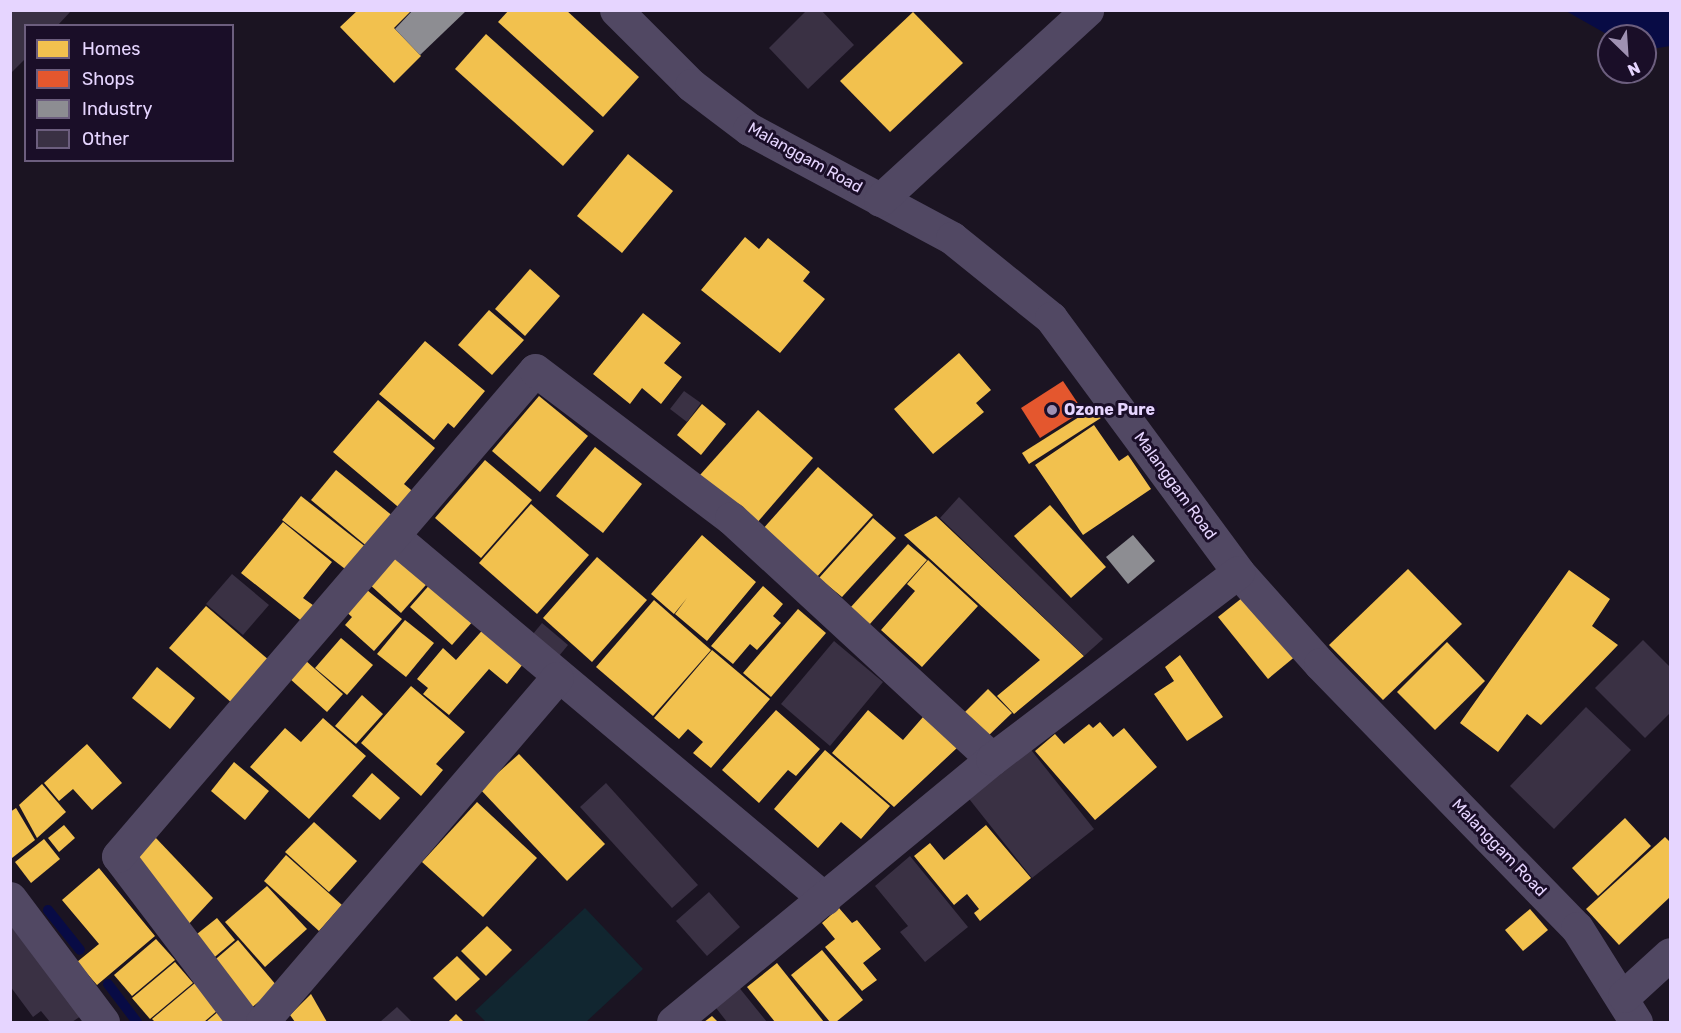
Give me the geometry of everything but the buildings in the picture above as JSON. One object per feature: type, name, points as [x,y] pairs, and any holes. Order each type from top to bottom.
[{"type":"street","name":"Malanggam Road","points":[[616,10],[691,85],[749,129],[952,238],[1051,318],[1238,572],[1320,664],[1577,928],[1630,1010]]},
{"type":"street","points":[[880,200],[1087,10]]},
{"type":"street","points":[[244,1023],[118,856],[535,370],[731,518],[992,759]]},
{"type":"street","points":[[393,536],[557,678],[825,899]]},
{"type":"street","points":[[673,1023],[992,759],[1238,572]]},
{"type":"street","points":[[262,1023],[557,678]]},
{"type":"street","points":[[10,898],[103,1023]]},
{"type":"street","points":[[1630,1010],[1671,954]]},
{"type":"shaded area","points":[[1566,11],[1670,11],[1670,46],[1657,48],[1657,24],[1597,24],[1597,29]]},
{"type":"shaded area","points":[[585,908],[643,969],[586,1022],[486,1022],[475,1011]]},
{"type":"waterway","points":[[48,910],[80,950]]},
{"type":"waterway","points":[[108,984],[137,1022]]},
{"type":"place","name":"Ozone Pure","points":[[1052,410]]}]
